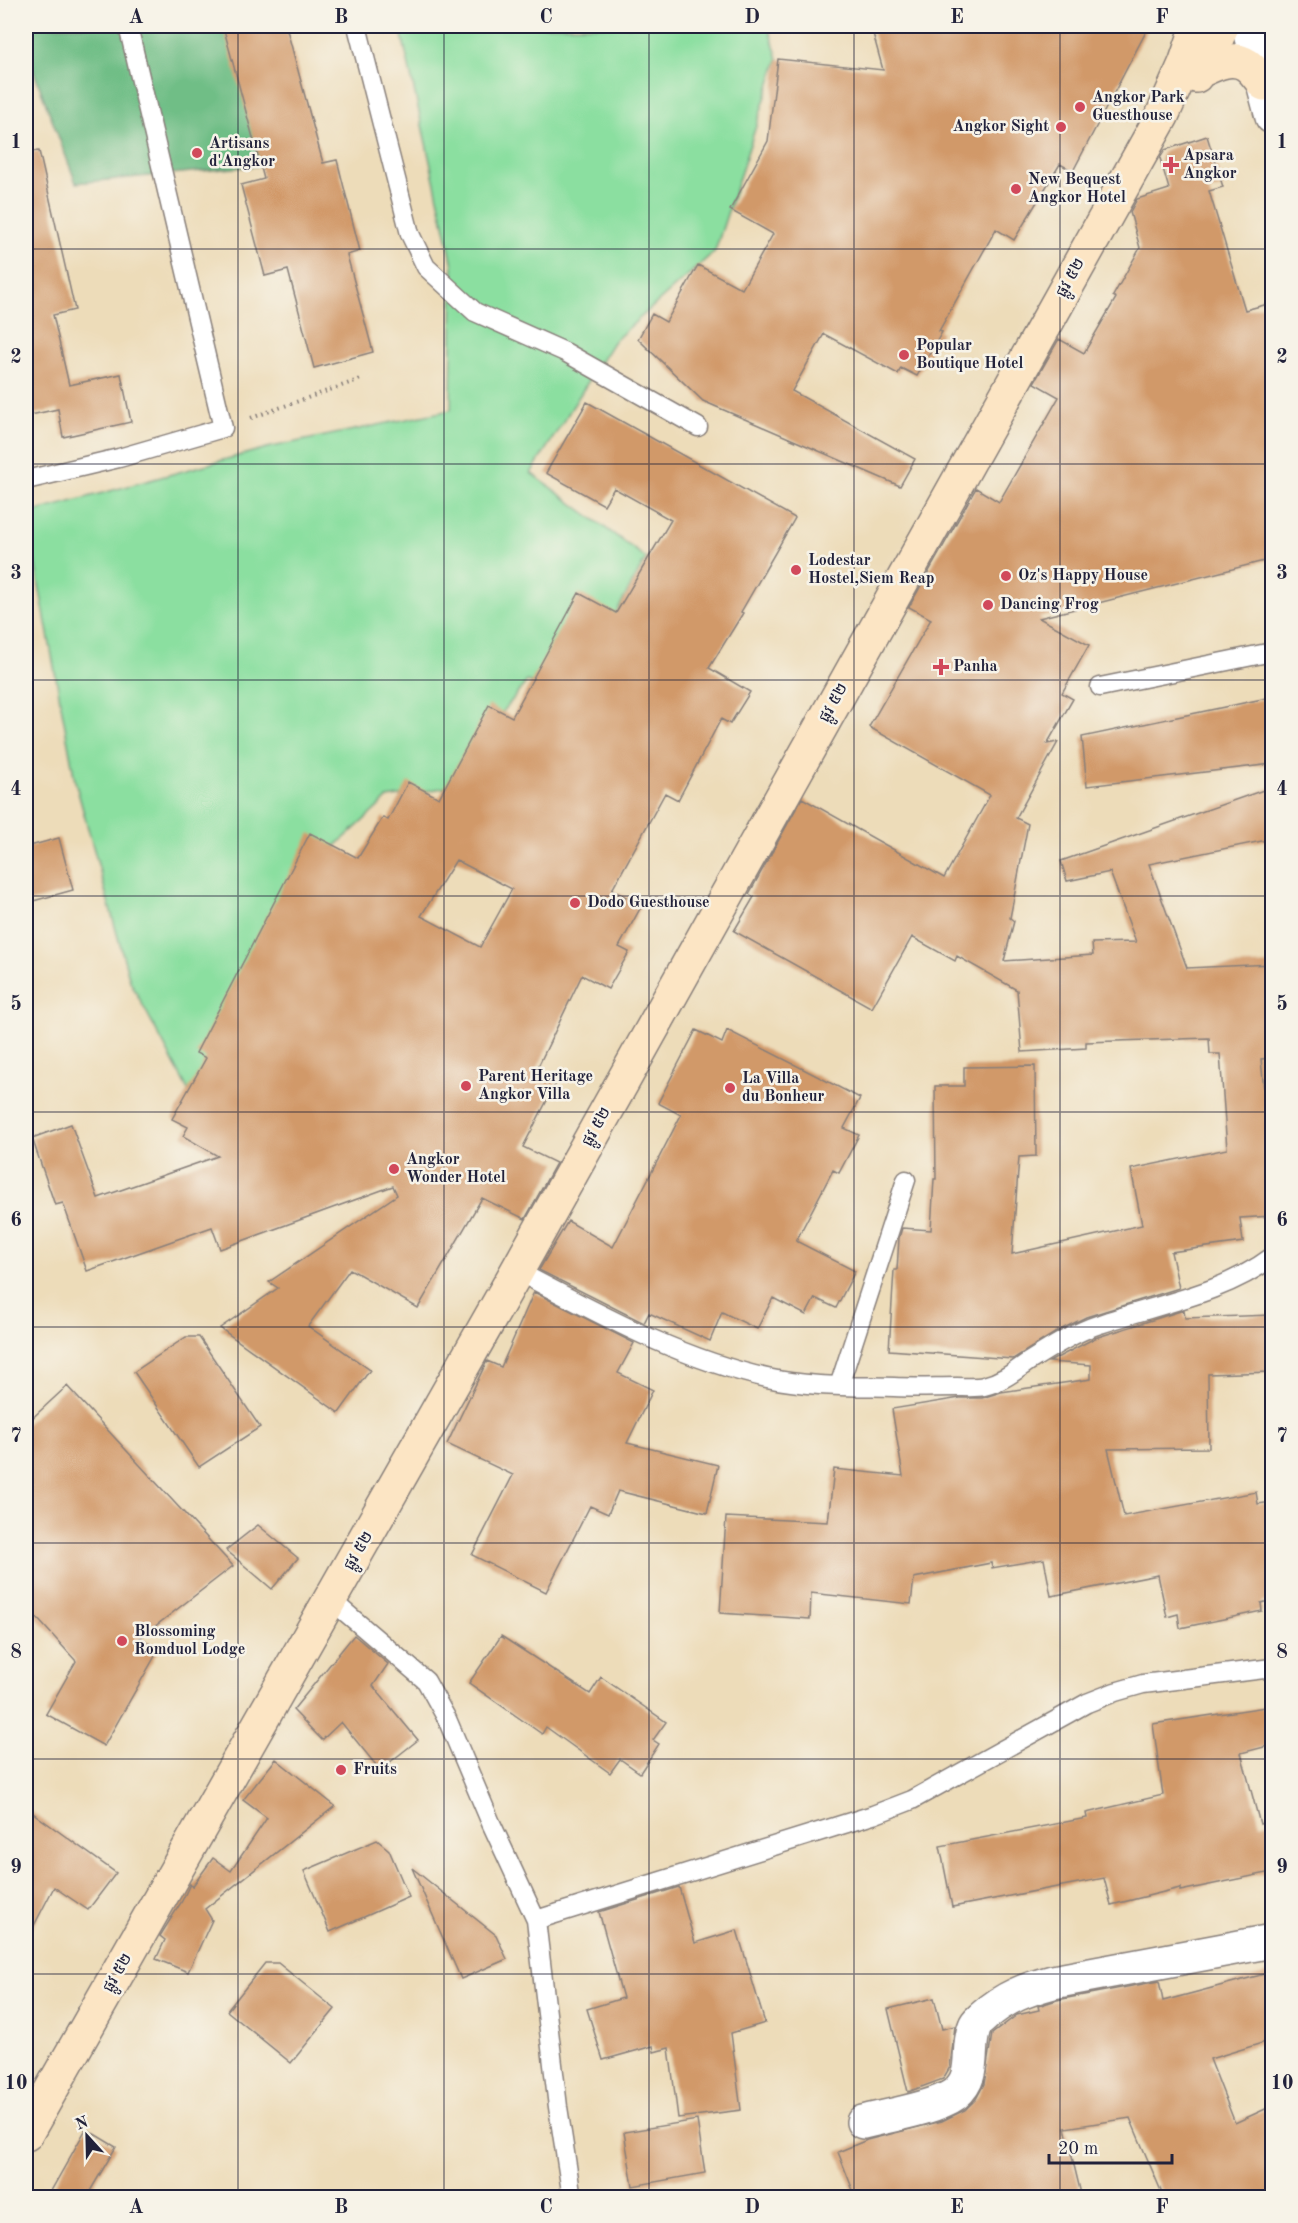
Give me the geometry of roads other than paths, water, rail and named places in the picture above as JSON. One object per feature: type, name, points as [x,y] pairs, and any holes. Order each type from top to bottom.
[{"type":"main road","name":"ផ្លូវ ៥២","points":[[26,2134],[517,1271],[1162,116],[1185,64],[1198,26]]},
{"type":"main road","name":"ផ្លូវ ៥២","points":[[1162,116],[1200,71],[1211,53],[1222,26]]},
{"type":"main road","points":[[1200,71],[1215,63],[1236,62],[1247,65],[1264,84]]},
{"type":"street","points":[[1248,26],[1272,117]]},
{"type":"street","points":[[862,2122],[944,2100],[957,2092],[970,2074],[970,2052],[975,2024],[996,2005],[1020,1992],[1053,1982],[1272,1941]]},
{"type":"lane","points":[[26,480],[119,458],[223,428],[128,26]]},
{"type":"lane","points":[[357,26],[410,234],[426,267],[475,312],[565,352],[698,427]]},
{"type":"lane","points":[[1100,687],[1272,652]]},
{"type":"lane","points":[[839,1386],[906,1180]]},
{"type":"lane","points":[[517,1271],[629,1330],[715,1364],[767,1378],[839,1386],[983,1387],[1011,1374],[1067,1339],[1098,1325],[1224,1284],[1257,1268],[1272,1257]]},
{"type":"lane","points":[[331,1600],[426,1681],[447,1719],[491,1823],[536,1920],[558,2107],[572,2198]]},
{"type":"lane","points":[[536,1920],[873,1815],[912,1800],[1087,1703],[1115,1692],[1143,1684],[1272,1668]]},
{"type":"place","name":"Angkor Park Guesthouse","points":[[1080,107]]},
{"type":"place","name":"Angkor Sight","points":[[1061,127]]},
{"type":"place","name":"Artisans d'Angkor","points":[[197,153]]},
{"type":"place","name":"Apsara Angkor","points":[[1171,165]]},
{"type":"place","name":"New Bequest Angkor Hotel","points":[[1016,189]]},
{"type":"place","name":"Popular Boutique Hotel","points":[[904,355]]},
{"type":"place","name":"Lodestar Hostel,Siem Reap","points":[[796,570]]},
{"type":"place","name":"Oz's Happy House","points":[[1006,576]]},
{"type":"place","name":"Dancing Frog","points":[[988,605]]},
{"type":"place","name":"Panha","points":[[941,667]]},
{"type":"place","name":"Dodo Guesthouse","points":[[575,903]]},
{"type":"place","name":"Parent Heritage Angkor Villa","points":[[466,1086]]},
{"type":"place","name":"La Villa du Bonheur","points":[[730,1088]]},
{"type":"place","name":"Angkor Wonder Hotel","points":[[394,1169]]},
{"type":"place","name":"Blossoming Romduol Lodge","points":[[122,1641]]},
{"type":"place","name":"Fruits","points":[[341,1770]]}]
